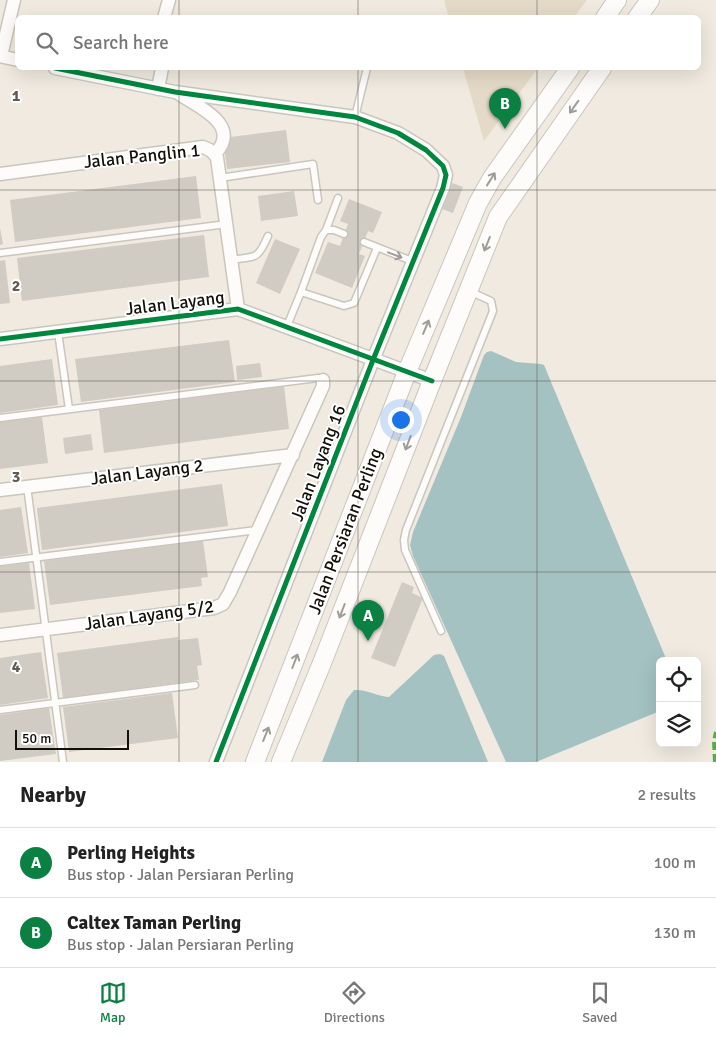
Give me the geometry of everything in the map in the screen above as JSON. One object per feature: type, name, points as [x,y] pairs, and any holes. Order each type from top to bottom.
[{"type":"main road","points":[[607,15],[617,0]]},
{"type":"main road","points":[[640,15],[650,0]]},
{"type":"main road","name":"Jalan Persiaran Perling","points":[[255,762],[407,372],[478,202],[492,178],[569,70]]},
{"type":"main road","name":"Jalan Persiaran Perling","points":[[281,762],[498,217],[601,70]]},
{"type":"street","points":[[14,0],[1,56],[15,59]]},
{"type":"street","points":[[165,15],[169,0]]},
{"type":"street","points":[[65,70],[175,92],[355,116]]},
{"type":"street","points":[[158,89],[162,70]]},
{"type":"street","points":[[175,92],[219,121],[222,126],[223,141],[220,149],[215,154]]},
{"type":"street","name":"Jalan Layang 16","points":[[216,762],[412,261],[443,188],[446,175],[443,166],[426,150],[398,133],[355,116]]},
{"type":"street","name":"Jalan Panglin 1","points":[[0,174],[203,147],[215,154],[227,224],[230,260],[238,309]]},
{"type":"street","name":"Jalan Layang","points":[[0,339],[238,309],[432,381]]},
{"type":"street","name":"Jalan Layang 5/2","points":[[0,635],[214,608],[223,604],[293,455],[323,386],[323,380]]},
{"type":"street","name":"Jalan Layang 2","points":[[0,490],[293,455]]},
{"type":"lane","points":[[355,116],[366,70]]},
{"type":"lane","points":[[220,178],[313,164],[318,200]]},
{"type":"lane","points":[[287,326],[338,198]]},
{"type":"lane","points":[[0,253],[227,224]]},
{"type":"lane","points":[[326,230],[334,230],[344,234]]},
{"type":"lane","points":[[230,260],[257,256],[261,252],[268,236]]},
{"type":"lane","points":[[364,242],[412,261]]},
{"type":"lane","points":[[302,292],[344,306],[354,303],[377,248]]},
{"type":"lane","points":[[441,631],[406,550],[404,540],[406,530],[493,311],[491,301],[468,291]]},
{"type":"lane","points":[[58,332],[69,409]]},
{"type":"lane","points":[[0,418],[318,378],[323,380]]},
{"type":"lane","points":[[27,486],[63,762]]},
{"type":"lane","points":[[0,562],[259,530]]},
{"type":"lane","points":[[0,710],[195,685]]},
{"type":"shaded area","points":[[444,0],[587,0],[576,15],[448,15]]},
{"type":"shaded area","points":[[464,70],[537,70],[484,141]]},
{"type":"water","points":[[491,351],[516,362],[544,365],[665,657],[656,657],[656,713],[536,762],[506,762],[413,556],[410,545],[413,532],[461,417],[484,355]]},
{"type":"water","points":[[440,654],[444,656],[488,762],[322,762],[346,700],[354,690],[389,697],[434,655]]},
{"type":"building","points":[[286,130],[290,162],[227,169],[223,138]]},
{"type":"building","points":[[196,176],[201,218],[15,242],[10,200]]},
{"type":"building","points":[[452,183],[463,187],[453,213],[442,209]]},
{"type":"building","points":[[294,191],[298,216],[261,221],[258,196]]},
{"type":"building","points":[[349,199],[382,212],[373,233],[368,231],[359,254],[365,256],[352,288],[315,273],[328,242],[340,246],[348,224],[340,221]]},
{"type":"building","points":[[0,228],[3,244],[0,245]]},
{"type":"building","points":[[204,235],[209,277],[22,301],[17,258]]},
{"type":"building","points":[[275,239],[300,249],[280,294],[256,283]]},
{"type":"building","points":[[5,260],[10,303],[0,304],[0,261]]},
{"type":"building","points":[[229,340],[235,382],[81,402],[75,359]]},
{"type":"building","points":[[52,359],[58,405],[0,413],[0,366]]},
{"type":"building","points":[[260,363],[262,377],[237,380],[236,366]]},
{"type":"building","points":[[284,386],[289,429],[104,453],[99,410]]},
{"type":"building","points":[[42,417],[48,463],[0,469],[0,422]]},
{"type":"building","points":[[91,434],[93,450],[65,454],[63,438]]},
{"type":"building","points":[[222,484],[228,526],[42,550],[37,508]]},
{"type":"building","points":[[21,507],[28,553],[0,557],[0,510]]},
{"type":"building","points":[[203,541],[208,577],[201,578],[202,586],[50,605],[44,561]]},
{"type":"building","points":[[29,563],[35,609],[0,613],[0,566]]},
{"type":"building","points":[[402,582],[414,587],[412,593],[423,598],[395,667],[371,658]]},
{"type":"building","points":[[178,637],[178,640],[198,638],[202,665],[197,666],[199,680],[63,698],[57,653]]},
{"type":"building","points":[[41,652],[48,698],[0,705],[0,658]]},
{"type":"building","points":[[172,693],[178,738],[69,752],[63,707]]},
{"type":"building","points":[[49,708],[56,754],[0,761],[0,715]]},
{"type":"marked path","points":[[715,762],[714,741],[716,732]]},
{"type":"cycle path","points":[[65,70],[175,92],[355,117],[398,133],[426,150],[443,166],[446,175],[443,188],[373,360],[216,762]]},
{"type":"cycle path","points":[[0,339],[238,309],[432,381]]},
{"type":"place","name":"Caltex Taman Perling","points":[[505,129]]},
{"type":"place","name":"Perling Heights","points":[[368,641]]}]
